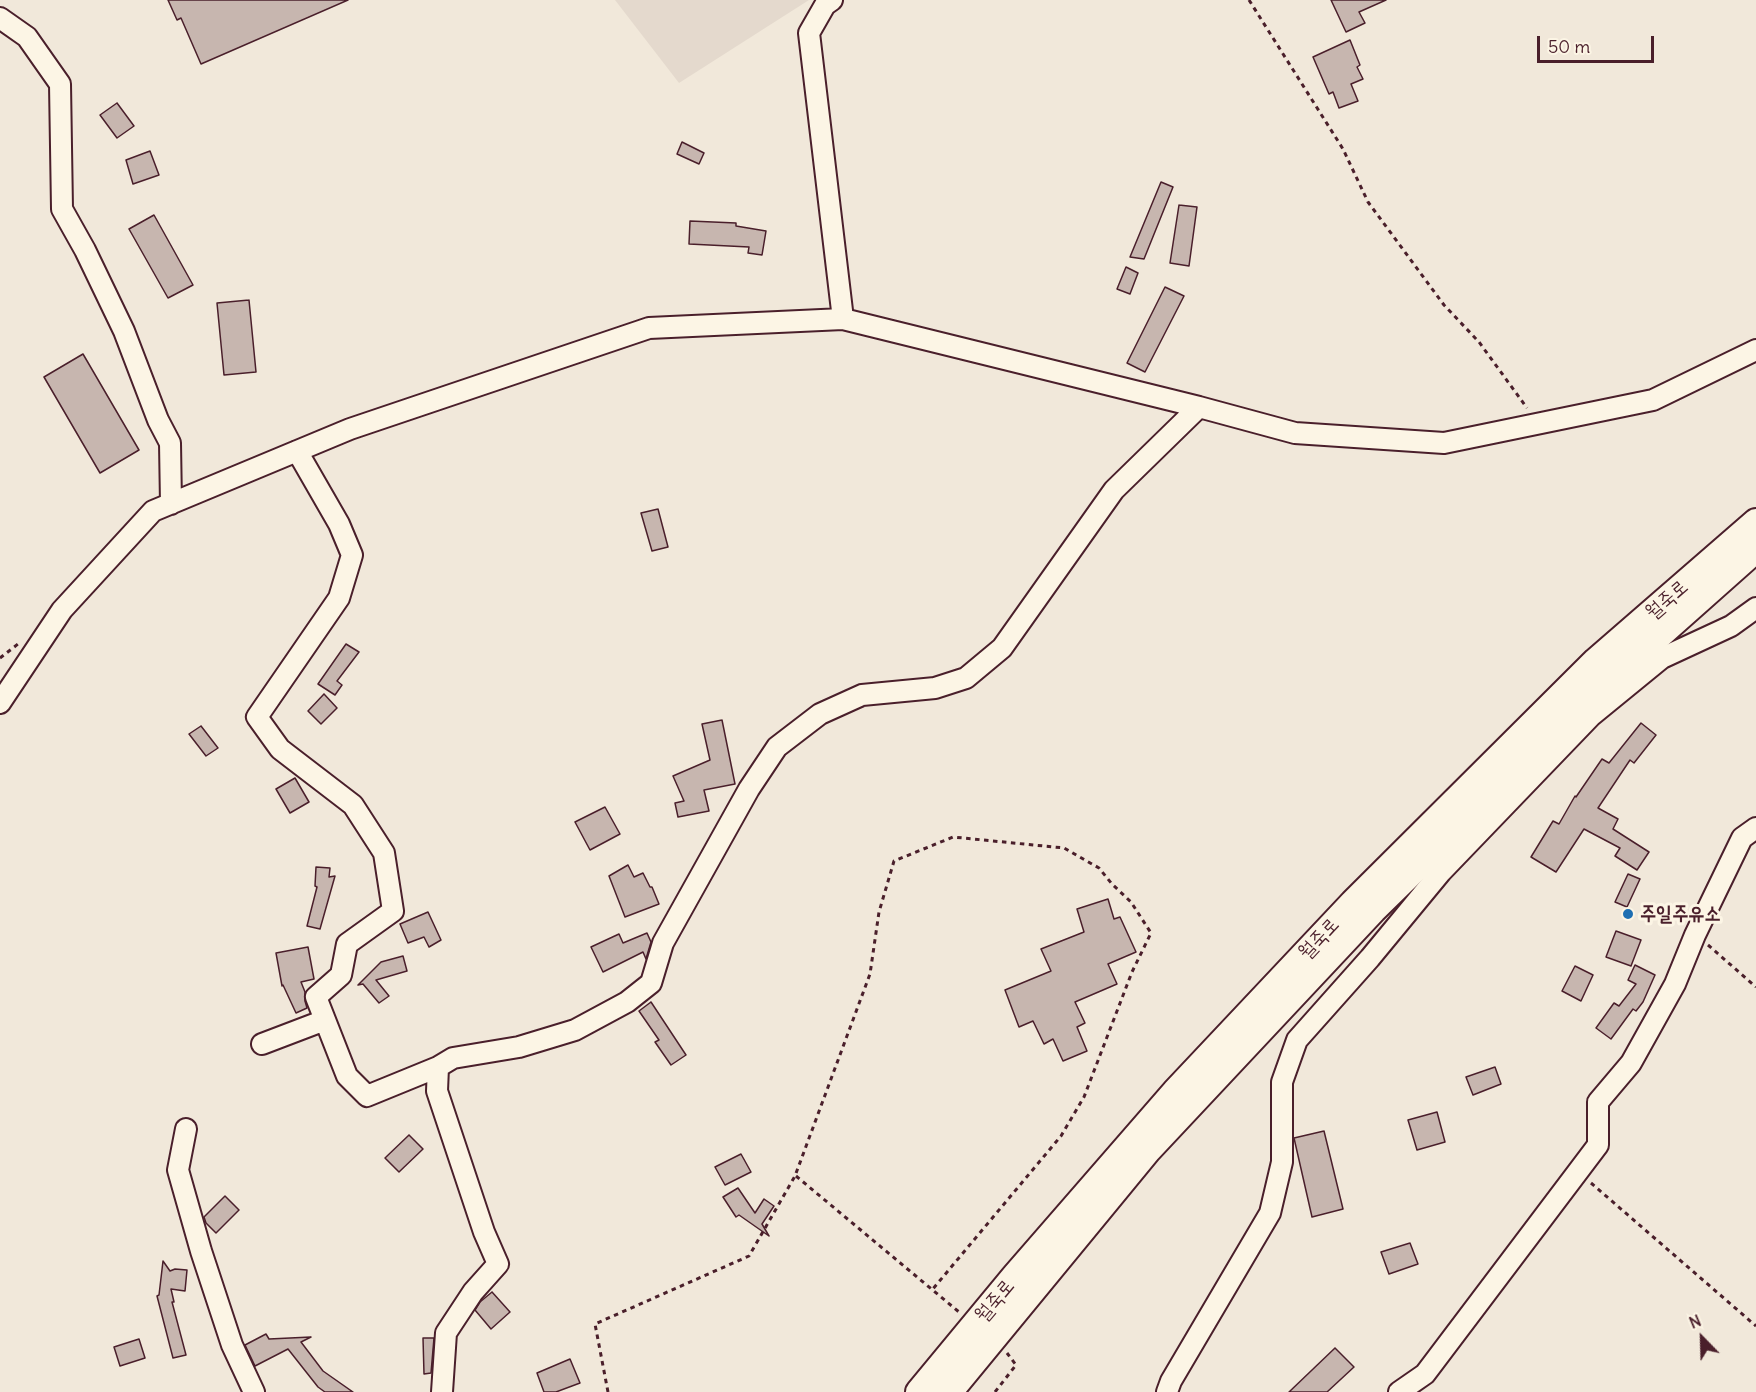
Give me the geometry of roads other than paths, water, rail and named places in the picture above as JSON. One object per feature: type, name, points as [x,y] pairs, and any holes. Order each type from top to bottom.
[{"type":"main road","name":"월죽로","points":[[919,1392],[1015,1276],[1175,1092],[1353,903],[1596,661],[1756,522]]},
{"type":"main road","name":"월죽로","points":[[949,1392],[1148,1150],[1373,910],[1603,685],[1756,549]]},
{"type":"street","points":[[832,0],[825,5],[809,33],[843,319]]},
{"type":"street","points":[[0,18],[27,37],[60,84],[62,209],[85,250],[124,331],[158,420],[170,443],[171,504]]},
{"type":"street","points":[[0,703],[62,610],[153,511],[350,429],[649,328],[843,319],[1295,433],[1444,443],[1653,400],[1756,350]]},
{"type":"street","points":[[1716,369],[1756,361]]},
{"type":"street","points":[[297,451],[339,524],[352,555],[339,598],[257,717],[280,749],[353,805],[384,853],[393,911],[347,944],[340,975],[316,997],[347,1076],[367,1096],[438,1067],[453,1058],[519,1047],[575,1030],[627,1002],[651,983],[663,943],[748,789],[777,747],[820,714],[862,695],[895,690],[935,688],[966,678],[1002,648],[1114,490],[1199,407]]},
{"type":"street","points":[[1167,1392],[1171,1381],[1270,1213],[1282,1162],[1282,1082],[1297,1040],[1370,958],[1441,872],[1591,716],[1662,658],[1731,626],[1756,608]]},
{"type":"street","points":[[1399,1392],[1425,1374],[1598,1145],[1598,1102],[1631,1063],[1675,984],[1695,934],[1742,838],[1756,828]]},
{"type":"street","points":[[262,1044],[325,1020]]},
{"type":"street","points":[[438,1067],[437,1091],[484,1232],[498,1264],[473,1292],[446,1333],[442,1392]]},
{"type":"street","points":[[186,1129],[178,1170],[201,1251],[229,1334],[254,1392]]},
{"type":"place","name":"주일주유소","points":[[1628,914]]}]
